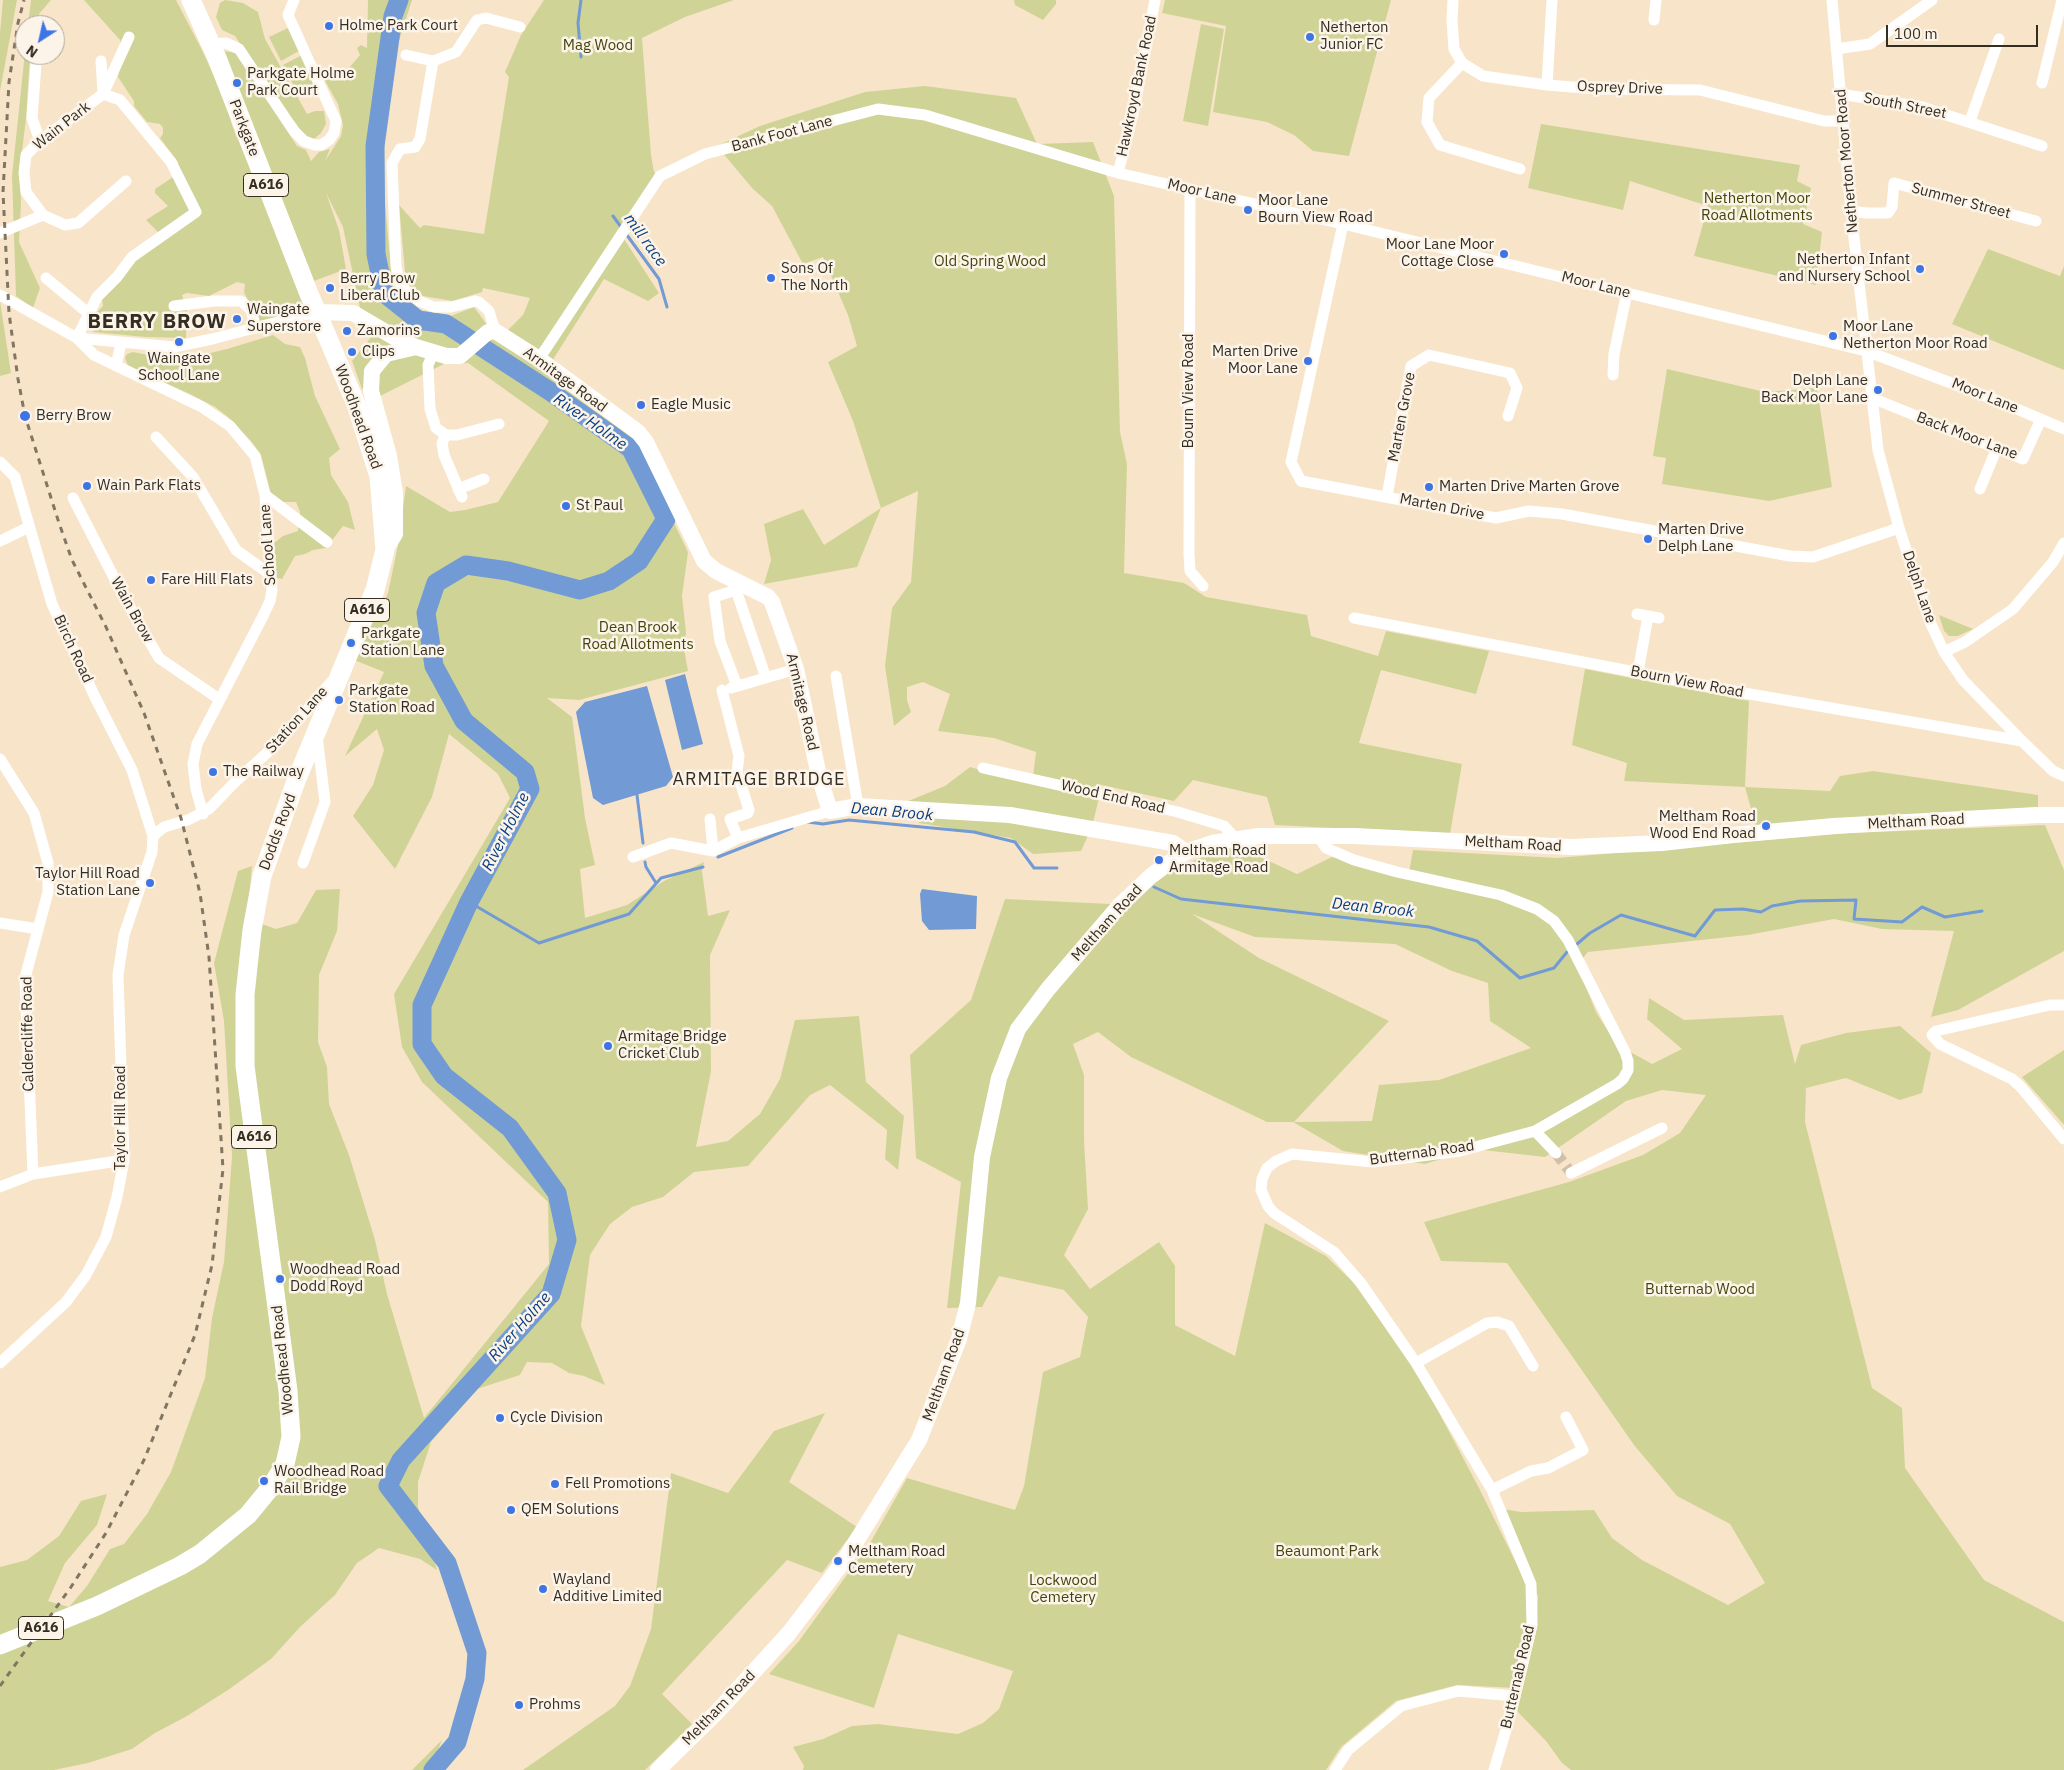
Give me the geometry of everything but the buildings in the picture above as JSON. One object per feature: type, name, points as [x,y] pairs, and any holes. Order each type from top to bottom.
[{"type":"main road","name":"Parkgate","points":[[191,0],[211,44],[316,312]]},
{"type":"main road","points":[[316,312],[352,308],[394,337],[416,347],[454,357],[460,356],[489,333]]},
{"type":"main road","name":"Woodhead Road","points":[[316,312],[356,404],[379,476],[385,550],[375,590],[343,669]]},
{"type":"main road","name":"Armitage Road","points":[[489,333],[539,359],[638,432],[646,442],[704,561],[739,586],[768,597],[772,602],[796,669],[819,776],[830,811]]},
{"type":"main road","points":[[385,550],[395,534],[395,493],[389,456],[371,391],[372,371],[386,354],[416,347]]},
{"type":"main road","name":"Dodds Royd","points":[[255,914],[262,876],[316,732],[343,669]]},
{"type":"main road","points":[[830,811],[858,806],[1010,815],[1173,842],[1186,852]]},
{"type":"main road","name":"Meltham Road","points":[[658,1770],[717,1712],[789,1633],[844,1561],[920,1440],[959,1339],[968,1303],[982,1157],[999,1078],[1018,1029],[1048,989],[1120,906],[1151,876],[1186,852],[1212,843],[1259,836],[1318,836],[1572,847],[1662,843],[1834,826],[2064,815]]},
{"type":"main road","name":"Woodhead Road","points":[[0,1645],[97,1606],[180,1566],[200,1554],[248,1515],[271,1487],[285,1464],[291,1437],[288,1391],[245,1066],[245,995],[255,914]]},
{"type":"street","points":[[211,44],[226,43],[239,49],[294,131],[304,141],[321,145],[329,140],[334,133],[336,121],[288,15],[294,0]]},
{"type":"street","name":"Hawkroyd Bank Road","points":[[1118,172],[1134,110],[1155,0]]},
{"type":"street","points":[[1453,0],[1454,49],[1462,63],[1429,98],[1427,122],[1440,145],[1520,169]]},
{"type":"street","points":[[1547,85],[1552,0]]},
{"type":"street","points":[[1654,20],[1656,0]]},
{"type":"street","name":"Netherton Moor Road","points":[[1832,0],[1866,351]]},
{"type":"street","points":[[1836,50],[1870,44],[1932,0]]},
{"type":"street","points":[[2042,83],[2062,3]]},
{"type":"street","points":[[406,55],[433,61],[456,52],[477,20],[486,18],[520,27]]},
{"type":"street","points":[[103,94],[129,37]]},
{"type":"street","points":[[1970,121],[1999,39]]},
{"type":"street","points":[[101,61],[103,94]]},
{"type":"street","points":[[433,61],[420,139],[415,148],[400,149],[392,163],[396,266],[399,280],[406,291],[419,301],[434,307],[451,308],[475,301],[479,302],[490,311],[489,333]]},
{"type":"street","name":"Osprey Drive","points":[[1462,63],[1483,76],[1547,85],[1597,89],[1700,90],[1824,121],[1843,121]]},
{"type":"street","points":[[36,65],[32,118],[40,141]]},
{"type":"street","points":[[77,338],[97,297],[117,277],[132,257],[196,212],[171,162],[120,100],[103,94]]},
{"type":"street","name":"Wain Park","points":[[103,94],[40,141],[26,155],[24,173],[26,192],[44,215],[64,225],[78,223],[126,182]]},
{"type":"street","name":"South Street","points":[[1840,94],[1922,107],[1970,121],[2042,146]]},
{"type":"street","name":"Bank Foot Lane","points":[[539,359],[660,176],[705,154],[878,109],[925,115],[1118,172]]},
{"type":"street","name":"Moor Lane","points":[[1118,172],[1343,224],[1866,351],[1991,398],[2064,429]]},
{"type":"street","name":"Summer Street","points":[[1851,210],[1866,213],[1888,212],[1892,208],[1894,183],[2036,221]]},
{"type":"street","name":"Bourn View Road","points":[[1190,190],[1189,553],[1190,571],[1203,586]]},
{"type":"street","points":[[0,233],[44,215]]},
{"type":"street","name":"Marten Drive","points":[[1343,224],[1291,462],[1301,481],[1496,518],[1529,511],[1562,514],[1790,556],[1812,557],[1900,528]]},
{"type":"street","points":[[46,278],[88,313]]},
{"type":"street","points":[[1613,375],[1614,354],[1627,292]]},
{"type":"street","points":[[0,294],[77,338],[174,347],[316,312]]},
{"type":"street","points":[[174,306],[214,301],[241,301],[251,310],[256,328]]},
{"type":"street","name":"School Lane","points":[[77,338],[94,355],[202,406],[230,426],[255,456],[265,495],[272,590],[270,601],[197,744],[193,764],[196,789],[203,814]]},
{"type":"street","points":[[116,366],[120,343]]},
{"type":"street","name":"Delph Lane","points":[[1866,351],[1878,450],[1900,528],[1930,622],[1944,652],[1963,680],[2052,770],[2064,776]]},
{"type":"street","points":[[434,352],[428,365],[430,409],[436,428],[446,435],[457,435],[499,424]]},
{"type":"street","name":"Marten Grove","points":[[1387,496],[1411,366],[1429,355],[1510,373],[1517,388],[1508,416]]},
{"type":"street","name":"Back Moor Lane","points":[[1872,398],[1996,450],[2023,459],[2041,420]]},
{"type":"street","points":[[446,435],[442,443],[444,455],[460,493],[484,480]]},
{"type":"street","points":[[156,437],[193,477],[236,550],[271,575]]},
{"type":"street","points":[[1980,489],[1996,450]]},
{"type":"street","name":"Birch Road","points":[[0,462],[15,477],[52,604],[94,695],[132,770],[153,836]]},
{"type":"street","points":[[265,495],[326,542]]},
{"type":"street","name":"Wain Brow","points":[[73,498],[124,597],[159,658],[219,699]]},
{"type":"street","points":[[0,541],[30,527]]},
{"type":"street","points":[[1944,652],[1965,642],[2013,609],[2054,562],[2064,543]]},
{"type":"street","points":[[737,686],[720,641],[714,597],[739,586],[766,678]]},
{"type":"street","points":[[1638,672],[1648,616]]},
{"type":"street","name":"Bourn View Road","points":[[1354,618],[1638,672],[2022,741]]},
{"type":"street","name":"Station Lane","points":[[153,836],[164,827],[203,814],[280,741],[343,669]]},
{"type":"street","points":[[738,838],[730,819],[748,813],[749,810],[737,772],[739,756],[719,691],[796,669]]},
{"type":"street","points":[[836,676],[858,806]]},
{"type":"street","points":[[303,863],[325,802],[316,732]]},
{"type":"street","name":"Caldercliffe Road","points":[[0,759],[34,812],[48,863],[48,892],[25,978],[33,1174]]},
{"type":"street","name":"Wood End Road","points":[[983,768],[1178,812],[1224,826],[1236,839]]},
{"type":"street","points":[[633,856],[671,843],[712,851],[738,838],[830,811]]},
{"type":"street","points":[[710,819],[712,851]]},
{"type":"street","name":"Taylor Hill Road","points":[[0,1363],[66,1302],[86,1275],[106,1237],[117,1197],[124,1160],[118,975],[124,935],[152,852],[153,836]]},
{"type":"street","name":"Butternab Road","points":[[1318,836],[1326,848],[1354,860],[1397,872],[1501,895],[1537,909],[1554,921],[1568,940],[1625,1052],[1628,1070],[1623,1079],[1535,1131],[1460,1152],[1373,1162],[1292,1154],[1276,1161],[1267,1168],[1261,1190],[1268,1206],[1274,1213],[1334,1252],[1361,1283],[1416,1363],[1492,1490],[1531,1584],[1532,1626],[1494,1770]]},
{"type":"street","points":[[0,923],[38,929]]},
{"type":"street","points":[[2064,1005],[2050,1005],[1930,1030],[1932,1038],[1940,1044],[2012,1079],[2064,1139]]},
{"type":"street","points":[[1570,1173],[1662,1128]]},
{"type":"street","points":[[1535,1131],[1556,1154]]},
{"type":"street","points":[[0,1187],[33,1174],[124,1160]]},
{"type":"street","points":[[1416,1363],[1487,1323],[1497,1322],[1509,1326],[1533,1366]]},
{"type":"street","points":[[1492,1490],[1531,1471],[1548,1468],[1583,1450],[1566,1417]]},
{"type":"street","points":[[1335,1770],[1348,1750],[1401,1706],[1458,1691],[1515,1696]]},
{"type":"green space","points":[[3,0],[17,0],[0,91],[0,33]]},
{"type":"green space","points":[[31,0],[51,0],[39,15],[29,15]]},
{"type":"green space","points":[[84,0],[176,0],[204,54],[227,105],[232,125],[308,308],[289,312],[269,321],[258,322],[244,292],[245,284],[237,282],[209,296],[187,293],[182,295],[187,311],[186,338],[146,337],[93,332],[97,312],[103,306],[102,298],[133,262],[165,239],[146,220],[168,206],[155,193],[155,189],[176,175],[178,162],[160,138],[163,134],[163,128],[160,124],[147,122],[134,106],[134,101],[118,77],[122,58],[120,40]]},
{"type":"green space","points":[[225,0],[243,3],[258,12],[265,39],[307,114],[315,111],[324,111],[326,124],[321,133],[313,140],[304,136],[295,122],[286,113],[235,36],[222,30],[216,17],[220,3]]},
{"type":"green space","points":[[368,0],[412,0],[398,44],[385,135],[383,181],[393,290],[416,309],[448,317],[474,307],[498,340],[523,315],[530,298],[483,288],[482,292],[453,301],[423,296],[406,283],[399,205],[420,228],[424,225],[484,234],[509,77],[505,72],[521,35],[544,0],[734,0],[685,17],[642,38],[651,155],[654,172],[662,180],[624,239],[659,293],[648,301],[604,279],[554,358],[550,378],[633,438],[688,552],[682,596],[686,632],[684,649],[688,671],[579,700],[547,698],[572,717],[585,818],[595,865],[580,869],[585,918],[627,905],[664,881],[704,862],[702,871],[708,916],[730,910],[710,955],[711,1071],[696,1147],[728,1141],[760,1114],[780,1079],[795,1020],[859,1016],[866,1082],[904,1116],[898,1170],[885,1159],[887,1130],[830,1085],[810,1095],[748,1166],[694,1172],[663,1197],[632,1207],[610,1224],[590,1255],[581,1326],[605,1385],[584,1376],[569,1373],[552,1363],[527,1362],[520,1375],[477,1389],[431,1442],[418,1482],[418,1507],[437,1570],[420,1559],[379,1548],[357,1563],[335,1595],[300,1627],[271,1659],[228,1690],[187,1716],[155,1733],[132,1749],[88,1763],[54,1770],[0,1770],[0,1567],[27,1560],[59,1536],[81,1501],[107,1494],[97,1525],[65,1563],[48,1601],[69,1607],[87,1586],[110,1549],[124,1544],[147,1514],[171,1472],[205,1378],[212,1318],[224,1262],[232,1157],[224,1021],[214,963],[238,871],[252,866],[249,899],[262,924],[276,929],[297,923],[316,890],[340,889],[337,931],[319,975],[318,1042],[327,1067],[329,1104],[349,1155],[375,1240],[387,1294],[424,1418],[549,1264],[548,1202],[422,1082],[402,1047],[394,994],[510,798],[498,774],[449,734],[432,797],[395,869],[353,816],[373,785],[384,750],[377,729],[345,756],[384,672],[354,660],[388,593],[398,545],[406,486],[450,512],[498,502],[549,421],[468,363],[444,364],[380,396],[362,389],[352,361],[383,322],[360,308],[343,227],[326,193],[339,230],[346,269],[314,281],[224,51],[236,53],[297,146],[306,150],[311,161],[319,152],[330,149],[325,161],[341,136],[343,125],[338,104],[324,79],[331,73],[338,81],[360,55],[357,48],[361,45],[367,48]]},
{"type":"green space","points":[[1014,0],[1056,0],[1056,4],[1043,20],[1015,5]]},
{"type":"green space","points":[[1165,0],[1391,0],[1349,156],[1313,151],[1294,135],[1267,122],[1213,112],[1226,26],[1162,13]]},
{"type":"green space","points":[[1201,24],[1224,29],[1208,126],[1183,121]]},
{"type":"green space","points":[[288,28],[299,51],[281,61],[269,37]]},
{"type":"green space","points":[[302,55],[316,84],[297,92],[283,65]]},
{"type":"green space","points":[[24,65],[29,65],[26,119],[20,167],[19,242],[40,288],[33,308],[16,296],[12,176]]},
{"type":"green space","name":"Old Spring Wood","points":[[925,86],[1016,98],[1037,144],[1093,142],[1114,196],[1120,432],[1127,464],[1124,573],[1184,583],[1206,597],[1307,615],[1311,636],[1378,656],[1386,631],[1489,651],[1476,694],[1381,670],[1359,743],[1462,764],[1450,834],[1275,825],[1267,797],[1193,780],[1174,801],[1102,785],[1092,827],[1081,851],[1033,854],[1011,838],[919,823],[906,802],[945,786],[970,767],[1021,781],[1033,777],[1036,752],[994,738],[938,731],[950,694],[923,682],[907,687],[907,700],[911,712],[894,726],[885,666],[892,608],[911,582],[918,491],[881,508],[853,421],[828,362],[857,346],[848,315],[823,257],[803,264],[772,206],[752,188],[717,146],[760,126],[865,92]]},
{"type":"green space","name":"Netherton Moor Road Allotments","points":[[1541,124],[1800,165],[1797,181],[1811,188],[1803,224],[1822,232],[1816,285],[1694,256],[1708,206],[1630,181],[1623,210],[1528,188]]},
{"type":"green space","points":[[1988,249],[2060,276],[2064,266],[2064,370],[1952,324]]},
{"type":"green space","points":[[0,301],[11,373],[0,376]]},
{"type":"green space","points":[[273,335],[285,344],[300,347],[305,358],[315,396],[340,449],[329,458],[331,475],[348,502],[355,530],[343,526],[326,548],[295,556],[282,579],[273,577],[274,543],[283,536],[298,531],[300,512],[296,502],[284,502],[274,499],[261,455],[251,441],[228,417],[215,407],[190,394],[128,366],[125,358],[127,354],[133,352],[153,356],[198,356]]},
{"type":"green space","points":[[1667,369],[1765,392],[1817,388],[1832,487],[1769,501],[1662,484],[1666,458],[1653,456]]},
{"type":"green space","points":[[881,508],[857,567],[764,584],[771,560],[764,524],[803,509],[824,545]]},
{"type":"green space","points":[[1939,615],[1973,629],[1958,636],[1949,636],[1944,631]]},
{"type":"green space","points":[[1585,669],[1749,701],[1745,787],[1624,781],[1627,763],[1572,745]]},
{"type":"green space","points":[[1873,771],[2038,795],[2038,807],[1756,827],[1745,787],[1830,791],[1840,776]]},
{"type":"green space","points":[[2045,825],[2064,870],[2064,951],[1958,1010],[1931,1017],[1954,931],[1882,929],[1834,919],[1748,935],[1588,952],[1577,965],[1596,1012],[1616,1044],[1652,1064],[1682,1049],[1647,1019],[1649,998],[1684,1020],[1783,1015],[1795,1064],[1801,1045],[1846,1033],[1900,1026],[1931,1053],[1922,1093],[1900,1100],[1846,1078],[1806,1088],[1805,1122],[1872,1388],[1902,1408],[1905,1468],[1984,1580],[2064,1622],[2064,1770],[1571,1770],[1562,1763],[1546,1741],[1517,1711],[1537,1628],[1538,1597],[1525,1558],[1503,1509],[1521,1512],[1594,1510],[1612,1538],[1642,1560],[1728,1605],[1765,1583],[1730,1524],[1677,1496],[1634,1445],[1507,1263],[1441,1261],[1424,1222],[1569,1182],[1643,1155],[1680,1133],[1706,1095],[1662,1090],[1626,1101],[1545,1157],[1474,1149],[1425,1164],[1343,1151],[1293,1122],[1267,1122],[1131,1057],[1098,1032],[1073,1044],[1084,1075],[1084,1140],[1088,1209],[1064,1255],[1090,1289],[1159,1242],[1175,1266],[1175,1325],[1235,1356],[1265,1223],[1326,1256],[1353,1282],[1418,1373],[1479,1488],[1529,1589],[1528,1627],[1514,1688],[1457,1685],[1396,1701],[1341,1747],[1326,1770],[803,1770],[804,1766],[793,1747],[823,1739],[852,1726],[878,1724],[958,1734],[983,1723],[999,1709],[1013,1671],[898,1634],[874,1708],[769,1674],[799,1641],[870,1543],[907,1478],[1015,1510],[1024,1486],[1043,1372],[1080,1357],[1088,1317],[1064,1290],[999,1276],[982,1307],[947,1308],[961,1182],[916,1158],[910,1055],[971,1000],[1005,899],[1132,905],[1163,874],[1232,844],[1297,874],[1334,856],[1408,878],[1413,850],[1557,858],[1849,833]],"holes":[[[1192,914],[1255,937],[1395,944],[1452,971],[1488,983],[1490,1021],[1531,1048],[1439,1080],[1379,1085],[1372,1121],[1294,1122],[1389,1021],[1259,958]]]},
{"type":"green space","points":[[2064,1050],[2064,1125],[2022,1077]]},
{"type":"green space","points":[[825,1413],[789,1482],[857,1527],[822,1573],[787,1560],[662,1694],[692,1724],[645,1770],[523,1770],[615,1706],[630,1686],[651,1629],[671,1473],[728,1493],[774,1431]]},
{"type":"green space","points":[[442,1740],[430,1770],[412,1770]]},
{"type":"water","points":[[685,674],[703,744],[682,750],[665,680]]},
{"type":"water","points":[[647,686],[673,777],[666,786],[603,805],[593,798],[576,712],[585,702]]},
{"type":"water","points":[[922,889],[977,896],[976,929],[929,930],[922,921],[920,894]]},
{"type":"waterway","name":"River Holme","points":[[399,0],[393,16],[375,146],[376,254],[384,293],[418,320],[446,324],[551,392],[631,449],[666,519],[639,561],[609,581],[580,590],[508,571],[466,565],[436,583],[426,613],[434,666],[464,721],[525,772],[530,789],[469,902],[422,1005],[422,1044],[444,1076],[510,1128],[557,1193],[567,1240],[551,1294],[401,1460],[388,1486],[447,1563],[477,1653],[475,1679],[457,1742],[433,1770]]},
{"type":"waterway","name":"mill race","points":[[581,0],[578,23],[581,57]]},
{"type":"waterway","name":"mill race","points":[[613,216],[659,279],[667,307]]},
{"type":"waterway","points":[[637,795],[643,843]]},
{"type":"waterway","name":"Dean Brook","points":[[808,822],[823,824],[849,820],[974,832],[1015,842],[1034,868],[1057,868]]},
{"type":"waterway","name":"Dean Brook","points":[[718,857],[792,828]]},
{"type":"waterway","points":[[645,862],[656,883]]},
{"type":"waterway","name":"Dean Brook","points":[[469,902],[539,943],[629,914],[661,878],[703,867]]},
{"type":"waterway","name":"Dean Brook","points":[[1154,887],[1181,899],[1429,927],[1477,941],[1520,978],[1554,968],[1567,952]]},
{"type":"waterway","name":"Dean Brook","points":[[1577,944],[1590,933],[1621,915],[1695,936],[1715,910],[1743,909],[1761,912],[1772,906],[1800,901],[1856,900],[1854,919],[1902,922],[1922,907],[1945,917],[1982,911]]},
{"type":"tunnel","points":[[1556,1153],[1571,1173]]},
{"type":"railway","points":[[0,1686],[71,1587],[106,1533],[144,1460],[195,1335],[212,1265],[223,1169],[209,957],[200,893],[181,818],[144,713],[106,627],[72,560],[25,416],[18,379],[9,313],[3,192],[9,82],[18,23],[24,0]]},
{"type":"place","name":"Holme Park Court","points":[[329,26]]},
{"type":"place","name":"Netherton Junior FC","points":[[1310,37]]},
{"type":"place","name":"Parkgate Holme Park Court","points":[[237,83]]},
{"type":"place","name":"Moor Lane Bourn View Road","points":[[1248,210]]},
{"type":"place","name":"Moor Lane Moor Cottage Close","points":[[1504,254]]},
{"type":"place","name":"Netherton Infant and Nursery School","points":[[1920,269]]},
{"type":"place","name":"Sons Of The North","points":[[771,278]]},
{"type":"place","name":"Berry Brow Liberal Club","points":[[330,288]]},
{"type":"place","name":"Waingate Superstore","points":[[237,319]]},
{"type":"place","name":"Zamorins","points":[[347,331]]},
{"type":"place","name":"Moor Lane Netherton Moor Road","points":[[1833,336]]},
{"type":"place","name":"Waingate School Lane","points":[[179,342]]},
{"type":"place","name":"Clips","points":[[352,352]]},
{"type":"place","name":"Marten Drive Moor Lane","points":[[1308,361]]},
{"type":"place","name":"Delph Lane Back Moor Lane","points":[[1878,390]]},
{"type":"place","name":"Eagle Music","points":[[641,405]]},
{"type":"place","name":"Berry Brow","points":[[25,416]]},
{"type":"place","name":"Wain Park Flats","points":[[87,486]]},
{"type":"place","name":"Marten Drive Marten Grove","points":[[1429,487]]},
{"type":"place","name":"St Paul","points":[[566,506]]},
{"type":"place","name":"Marten Drive Delph Lane","points":[[1648,539]]},
{"type":"place","name":"Fare Hill Flats","points":[[151,580]]},
{"type":"place","name":"Parkgate Station Lane","points":[[351,643]]},
{"type":"place","name":"Parkgate Station Road","points":[[339,700]]},
{"type":"place","name":"The Railway","points":[[213,772]]},
{"type":"place","name":"Meltham Road Wood End Road","points":[[1766,826]]},
{"type":"place","name":"Meltham Road Armitage Road","points":[[1159,860]]},
{"type":"place","name":"Taylor Hill Road Station Lane","points":[[150,883]]},
{"type":"place","name":"Armitage Bridge Cricket Club","points":[[608,1046]]},
{"type":"place","name":"Woodhead Road Dodd Royd","points":[[280,1279]]},
{"type":"place","name":"Cycle Division","points":[[500,1418]]},
{"type":"place","name":"Woodhead Road Rail Bridge","points":[[264,1481]]},
{"type":"place","name":"Fell Promotions","points":[[555,1484]]},
{"type":"place","name":"QEM Solutions","points":[[511,1510]]},
{"type":"place","name":"Meltham Road Cemetery","points":[[838,1561]]},
{"type":"place","name":"Wayland Additive Limited","points":[[543,1589]]},
{"type":"place","name":"Prohms","points":[[519,1705]]},
{"type":"district","name":"BERRY BROW","points":[[157,322]]},
{"type":"district","name":"ARMITAGE BRIDGE","points":[[759,780]]},
{"type":"park label","name":"Mag Wood","points":[[598,46]]},
{"type":"park label","name":"Dean Brook Road Allotments","points":[[638,636]]},
{"type":"park label","name":"Butternab Wood","points":[[1700,1290]]},
{"type":"park label","name":"Beaumont Park","points":[[1327,1552]]},
{"type":"park label","name":"Lockwood Cemetery","points":[[1063,1590]]}]
